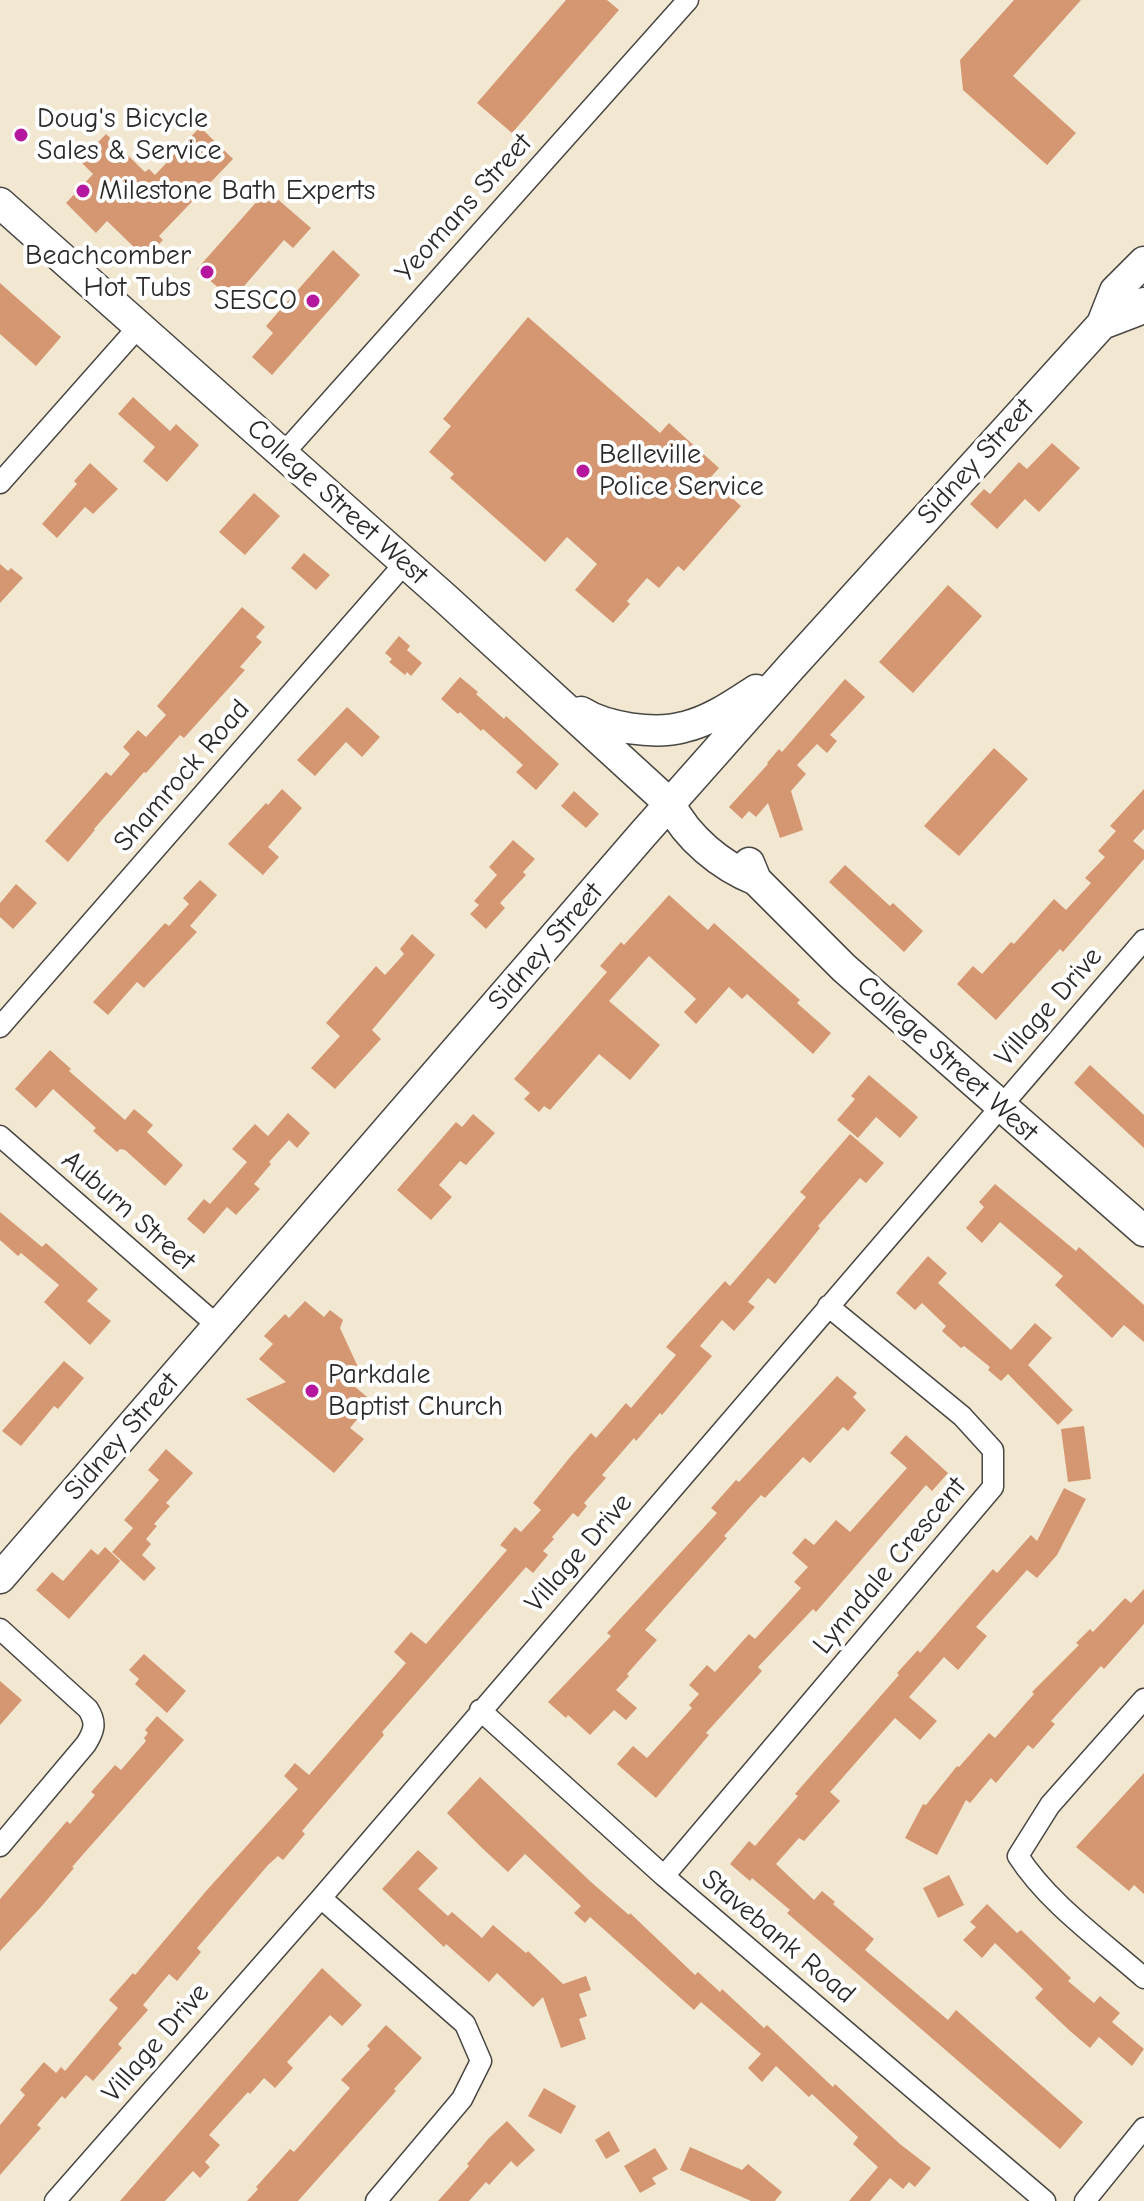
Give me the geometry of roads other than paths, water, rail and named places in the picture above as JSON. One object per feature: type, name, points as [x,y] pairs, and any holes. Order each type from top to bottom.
[{"type":"main road","name":"College Street West","points":[[0,203],[555,697],[670,804],[681,826],[733,871],[756,880],[844,968],[1144,1231]]},
{"type":"main road","name":"Sidney Street","points":[[0,1578],[670,804],[1102,324],[1115,291],[1144,262]]},
{"type":"main road","name":"Sidney Street","points":[[1102,324],[1136,311],[1144,303]]},
{"type":"main road","points":[[555,697],[595,721],[630,729],[682,728],[721,712],[791,667]]},
{"type":"street","name":"Yeomans Street","points":[[283,454],[688,0]]},
{"type":"street","points":[[0,483],[140,325]]},
{"type":"street","name":"Shamrock Road","points":[[0,1027],[405,563]]},
{"type":"street","name":"Village Drive","points":[[55,2201],[321,1898],[1144,940]]},
{"type":"street","name":"Auburn Street","points":[[0,1136],[219,1327]]},
{"type":"street","name":"Lynndale Crescent","points":[[664,1876],[993,1487],[993,1450],[962,1416],[828,1306]]},
{"type":"street","points":[[0,1629],[88,1709],[93,1717],[94,1731],[0,1846]]},
{"type":"street","points":[[1144,1699],[1050,1805],[1018,1856],[1030,1876],[1144,1978]]},
{"type":"street","name":"Stavebank Road","points":[[480,1710],[664,1876],[1045,2201]]},
{"type":"street","points":[[321,1898],[465,2024],[481,2061],[462,2099],[376,2201]]},
{"type":"street","points":[[1085,2201],[1144,2128]]},
{"type":"place","name":"Doug's Bicycle Sales & Service","points":[[21,135]]},
{"type":"place","name":"Milestone Bath Experts","points":[[83,191]]},
{"type":"place","name":"Beachcomber Hot Tubs","points":[[207,272]]},
{"type":"place","name":"SESCO","points":[[313,301]]},
{"type":"place","name":"Belleville Police Service","points":[[583,471]]},
{"type":"place","name":"Parkdale Baptist Church","points":[[312,1391]]}]
